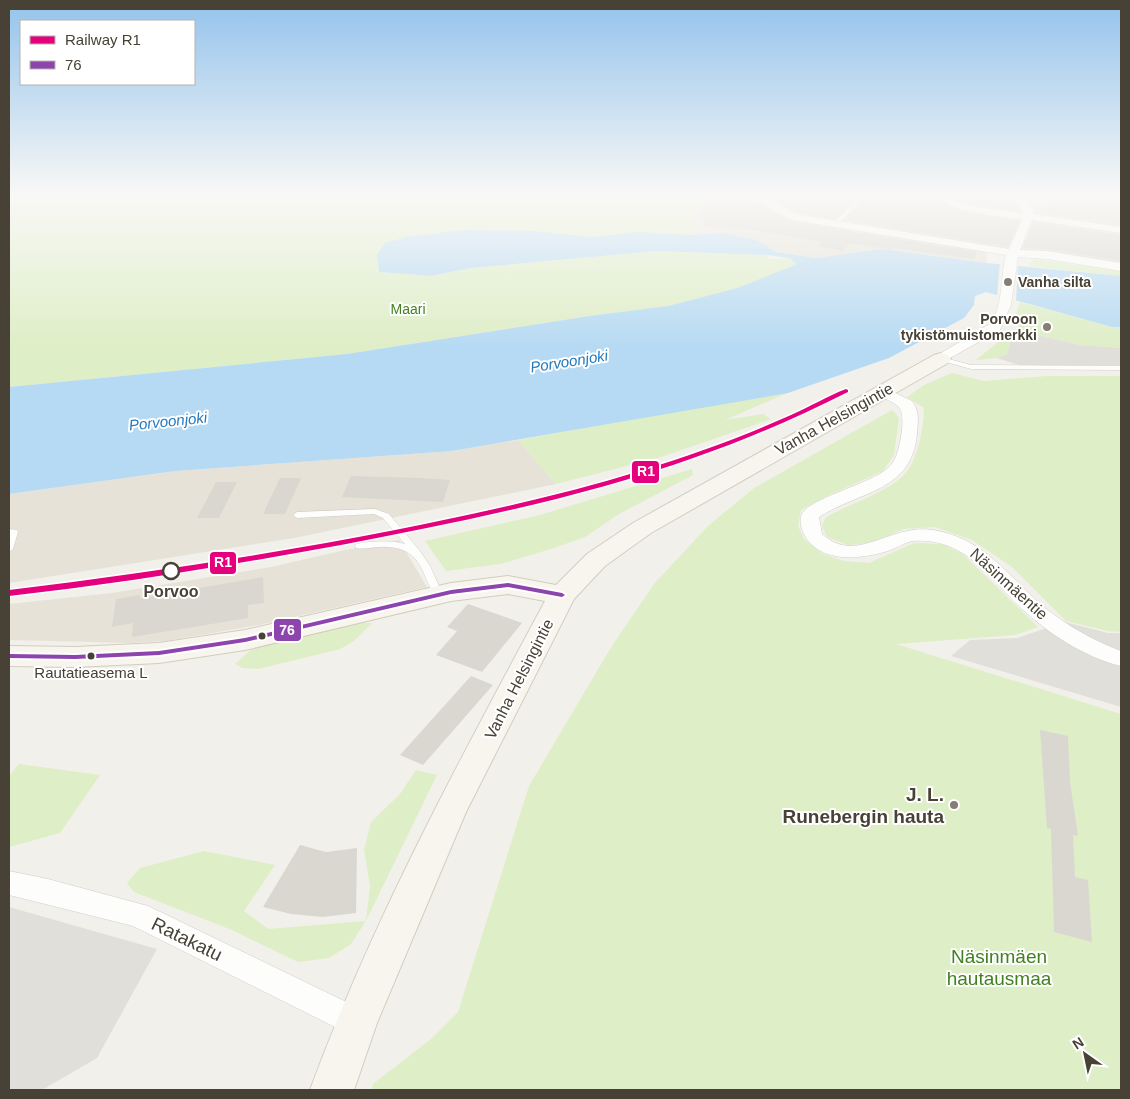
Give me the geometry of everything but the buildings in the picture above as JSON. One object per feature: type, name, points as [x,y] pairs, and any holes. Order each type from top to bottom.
[{"type":"street","points":[[948,246],[1011,258],[1047,255],[1121,267]]},
{"type":"street","points":[[941,359],[995,327],[1003,314],[1011,258],[1016,246]]},
{"type":"street","name":"Vanha Helsingintie","points":[[332,1090],[356,1022],[449,812],[562,595],[596,560],[642,528],[941,359]]},
{"type":"street","name":"Näsinmäentie","points":[[882,392],[907,404],[911,413],[908,446],[898,470],[878,483],[827,504],[810,516],[809,527],[814,538],[827,546],[854,553],[876,549],[909,536],[939,536],[962,544],[980,558],[1038,612],[1065,633],[1095,650],[1121,659]]},
{"type":"street","points":[[9,656],[75,657],[159,653],[245,640],[438,595],[508,585],[562,595]]},
{"type":"street","name":"Ratakatu","points":[[9,883],[48,891],[93,905],[138,915],[356,1022]]},
{"type":"lane","points":[[941,359],[971,367],[1121,368]]},
{"type":"lane","points":[[297,515],[375,510],[386,516],[417,553],[434,583],[438,595]]},
{"type":"lane","points":[[9,532],[14,532],[9,549]]},
{"type":"lane","points":[[359,546],[395,544],[407,547],[417,553]]},
{"type":"shaded area","points":[[767,246],[1121,246],[1121,266],[1030,251],[986,248],[987,263],[881,249],[816,258],[776,252]]},
{"type":"shaded area","points":[[1020,331],[1080,345],[1121,348],[1121,365],[1019,365],[997,358],[1007,354],[1012,336]]},
{"type":"shaded area","points":[[518,440],[556,484],[294,538],[9,583],[9,494],[175,471],[452,451]]},
{"type":"shaded area","points":[[399,540],[427,587],[259,625],[165,641],[132,643],[9,640],[9,604],[112,593],[271,567]]},
{"type":"shaded area","points":[[1065,622],[1108,633],[1121,633],[1121,707],[951,656],[970,640],[1017,638]]},
{"type":"shaded area","points":[[9,907],[157,949],[97,1058],[42,1090],[9,1090]]},
{"type":"green space","name":"Maari","points":[[9,246],[419,246],[380,272],[431,276],[471,268],[657,251],[767,255],[769,259],[789,258],[797,264],[737,288],[668,306],[589,316],[347,354],[9,387]]},
{"type":"green space","points":[[1035,259],[1121,271],[1121,276],[1029,266]]},
{"type":"green space","points":[[1020,302],[1112,327],[1121,327],[1121,348],[1080,345],[1020,331],[1015,317]]},
{"type":"green space","points":[[1007,335],[1012,336],[1007,354],[997,358],[976,360]]},
{"type":"green space","points":[[952,373],[984,381],[1047,376],[1121,376],[1121,632],[1108,631],[1066,621],[1012,567],[972,540],[935,527],[904,529],[869,543],[848,545],[827,537],[822,526],[826,517],[879,492],[898,480],[910,468],[917,452],[923,424],[924,408],[907,397],[924,385]]},
{"type":"green space","points":[[792,391],[725,420],[763,414],[771,419],[661,457],[556,484],[518,440]]},
{"type":"green space","name":"Näsinmäen hautausmaa","points":[[892,410],[899,418],[894,455],[883,471],[801,510],[798,526],[804,539],[823,554],[844,561],[869,563],[914,543],[943,544],[964,555],[1038,627],[1015,635],[896,644],[1121,714],[1121,1090],[371,1090],[373,1084],[431,1039],[458,1012],[529,786],[610,649],[654,584],[708,526],[754,488]]},
{"type":"green space","points":[[692,469],[693,475],[619,514],[585,537],[500,564],[446,571],[425,541],[540,515]]},
{"type":"green space","points":[[362,623],[372,623],[354,641],[340,649],[258,669],[243,668],[235,664],[254,647]]},
{"type":"green space","points":[[19,764],[100,775],[60,833],[9,847],[9,776]]},
{"type":"green space","points":[[416,770],[437,775],[366,921],[370,886],[364,850],[371,822],[400,794]]},
{"type":"green space","points":[[204,851],[275,865],[244,911],[268,929],[366,921],[351,944],[329,958],[298,962],[232,930],[134,892],[127,883],[140,868]]},
{"type":"water","name":"Porvoonjoki","points":[[383,246],[767,246],[776,252],[816,258],[881,249],[987,263],[1121,276],[1121,327],[1112,327],[986,292],[975,296],[974,305],[964,318],[889,358],[788,393],[452,451],[175,471],[9,494],[9,387],[347,354],[589,316],[668,306],[737,288],[797,264],[789,258],[767,255],[657,251],[471,268],[431,276],[379,272],[377,255]]},
{"type":"pier","name":"Vanha silta","points":[[1000,262],[1018,264],[1016,303],[997,296]]},
{"type":"rail line","name":"R1","points":[[9,593],[165,572],[269,555],[425,526],[534,502],[641,473],[693,456],[745,437],[846,391]]},
{"type":"transit line","name":"76","points":[[9,656],[75,657],[159,653],[245,640],[451,592],[508,585],[562,595]]},
{"type":"place","name":"Vanha silta","points":[[1008,282]]},
{"type":"place","name":"Porvoon tykistömuistomerkki","points":[[1047,327]]},
{"type":"place","name":"Porvoo","points":[[171,571]]},
{"type":"place","name":"Rautatieasema L","points":[[91,656]]},
{"type":"place","name":"J. L. Runebergin hauta","points":[[954,805]]}]
